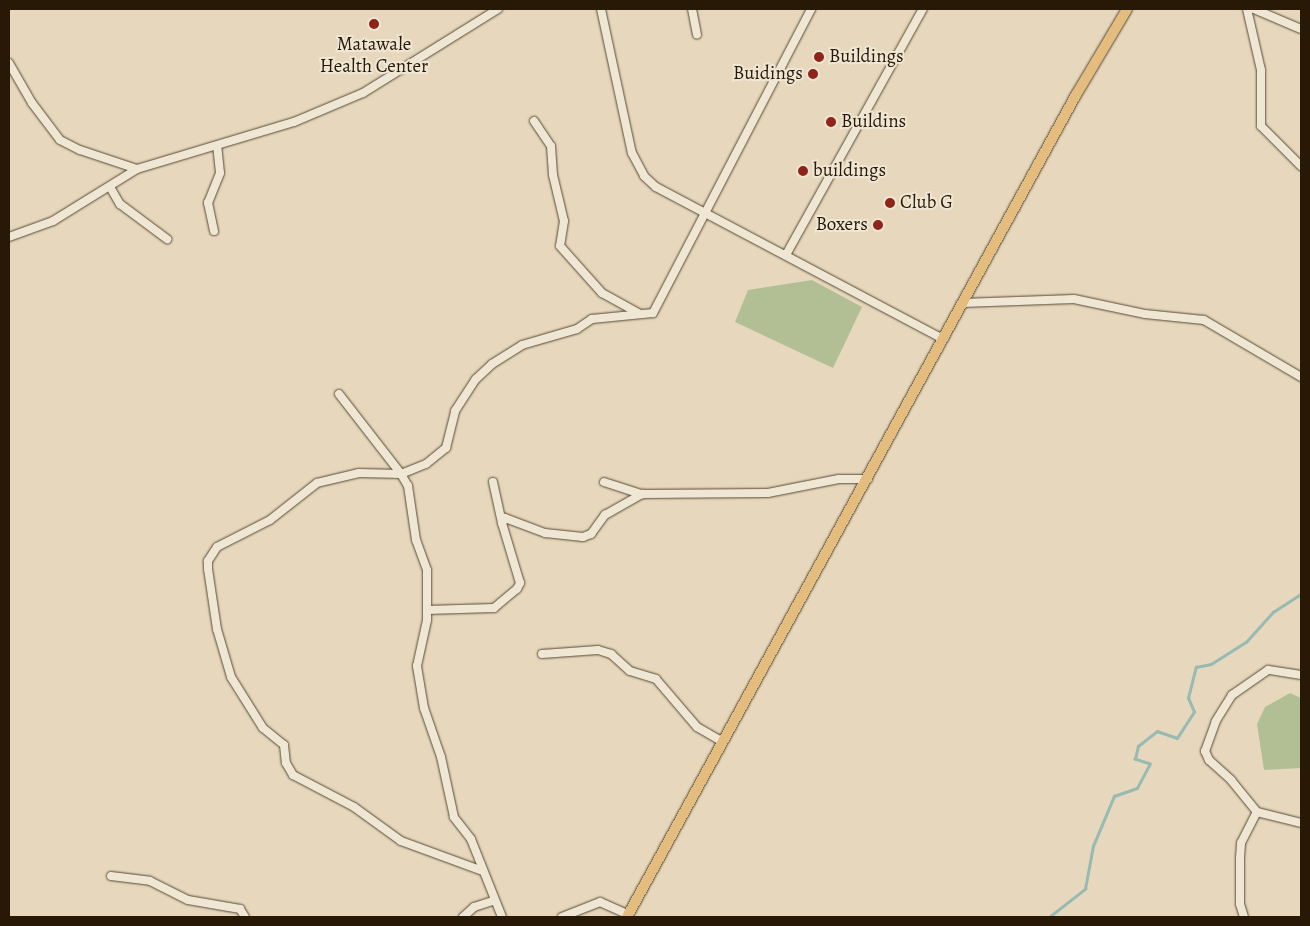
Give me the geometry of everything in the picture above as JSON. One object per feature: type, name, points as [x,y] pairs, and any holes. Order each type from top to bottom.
[{"type":"main road","points":[[628,916],[868,479],[962,303],[1127,9]]},
{"type":"street","points":[[9,237],[54,221],[137,169],[294,122],[363,93],[498,9]]},
{"type":"street","points":[[601,9],[637,167],[656,187],[787,253],[943,339]]},
{"type":"street","points":[[692,9],[697,35]]},
{"type":"street","points":[[483,871],[401,841],[343,801],[293,775],[286,763],[284,745],[263,728],[231,677],[217,629],[208,561],[217,546],[270,520],[317,483],[359,473],[401,474],[426,464],[446,448],[455,411],[476,379],[492,364],[522,345],[577,330],[592,319],[653,313],[811,9]]},
{"type":"street","points":[[787,253],[923,9]]},
{"type":"street","points":[[1247,9],[1261,70],[1261,126],[1300,164]]},
{"type":"street","points":[[1254,9],[1301,29]]},
{"type":"street","points":[[9,63],[32,103],[60,140],[80,150],[137,169]]},
{"type":"street","points":[[534,122],[553,152],[553,175],[564,221],[560,246],[602,293],[642,315]]},
{"type":"street","points":[[214,231],[208,203],[220,173],[217,146]]},
{"type":"street","points":[[110,187],[120,204],[167,239]]},
{"type":"street","points":[[962,303],[1074,299],[1145,314],[1204,320],[1301,377]]},
{"type":"street","points":[[339,394],[401,474],[408,486],[416,540],[427,570],[427,610],[417,666],[424,708],[444,766],[454,817],[471,839],[502,917]]},
{"type":"street","points":[[604,482],[642,494],[768,493],[839,479],[868,479]]},
{"type":"street","points":[[427,610],[494,608],[517,589],[520,582],[502,523],[493,482]]},
{"type":"street","points":[[502,523],[508,518],[545,533],[583,536],[590,534],[605,515],[642,494]]},
{"type":"street","points":[[542,654],[598,650],[611,654],[630,671],[656,679],[697,727],[723,742]]},
{"type":"street","points":[[1301,675],[1268,670],[1232,695],[1206,746],[1209,760],[1231,780],[1256,812],[1301,823]]},
{"type":"street","points":[[1244,917],[1240,904],[1241,843],[1256,812]]},
{"type":"street","points":[[111,876],[150,881],[188,900],[240,909],[245,917]]},
{"type":"street","points":[[464,917],[474,907],[495,900]]},
{"type":"street","points":[[562,917],[600,902],[628,916]]},
{"type":"green space","points":[[812,280],[862,307],[833,368],[735,322],[748,290]]},
{"type":"green space","points":[[1290,693],[1301,698],[1301,768],[1264,770],[1257,724],[1265,707]]},
{"type":"waterway","points":[[1049,917],[1085,889],[1093,846],[1114,796],[1137,788],[1150,764],[1135,759],[1138,746],[1157,731],[1177,738],[1194,712],[1188,698],[1196,667],[1211,664],[1246,642],[1273,612],[1301,594]]},
{"type":"place","name":"Matawale Health Center","points":[[374,24]]},
{"type":"place","name":"Buildings","points":[[819,57]]},
{"type":"place","name":"Buidings","points":[[813,74]]},
{"type":"place","name":"Buildins","points":[[831,122]]},
{"type":"place","name":"buildings","points":[[803,171]]},
{"type":"place","name":"Club G","points":[[890,203]]},
{"type":"place","name":"Boxers","points":[[878,225]]}]
